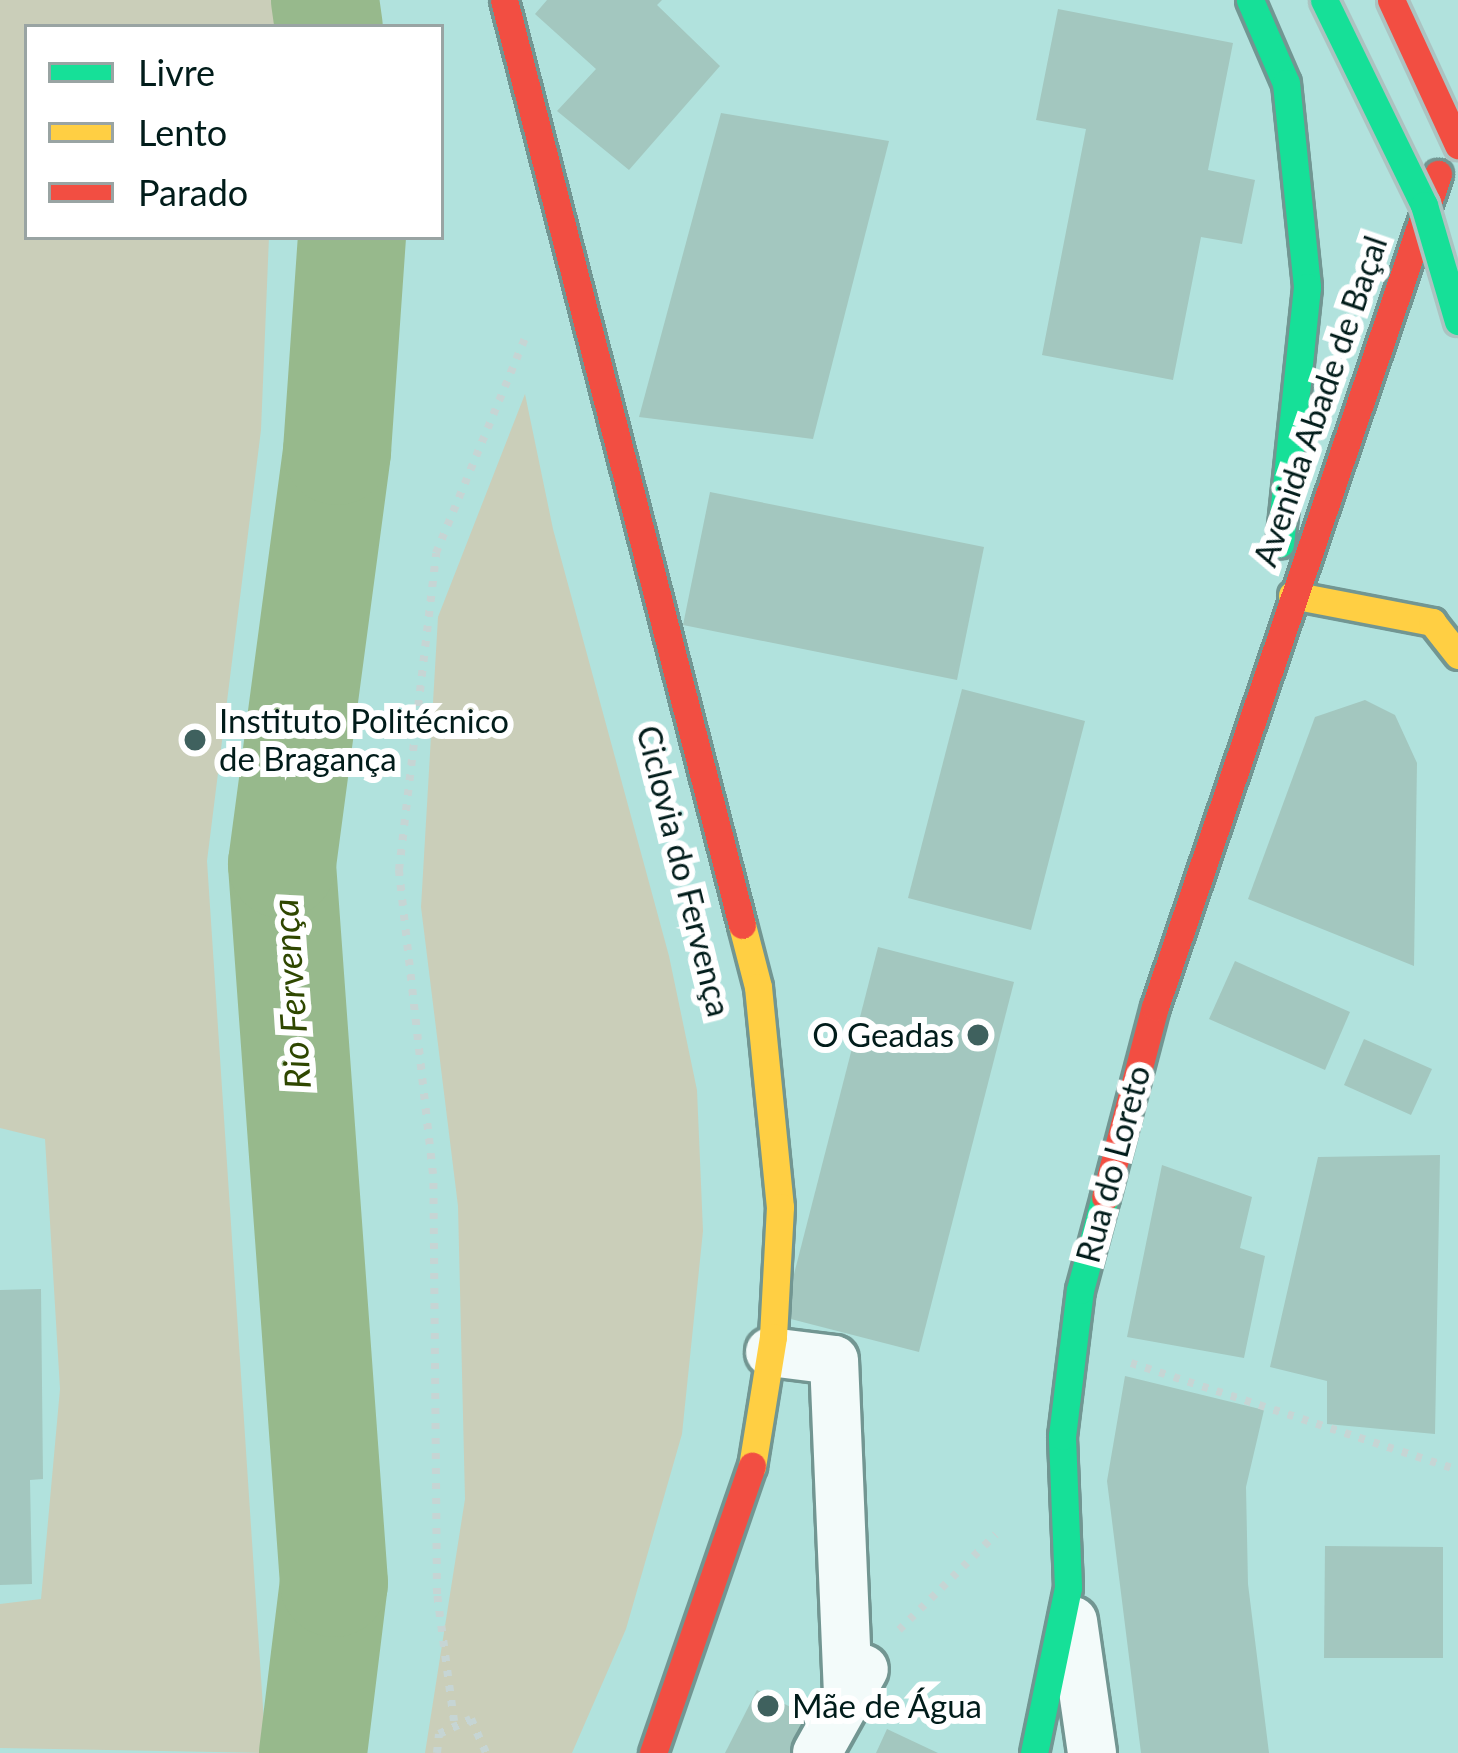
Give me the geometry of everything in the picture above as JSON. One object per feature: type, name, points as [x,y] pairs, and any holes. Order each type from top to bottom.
[{"type":"main road","points":[[504,0],[758,987],[780,1207],[770,1352],[751,1471],[653,1753]]},
{"type":"main road","points":[[1250,0],[1286,83],[1307,287],[1279,538],[1292,595],[1432,622],[1458,655]]},
{"type":"main road","points":[[1324,0],[1424,205],[1458,321]]},
{"type":"main road","points":[[1391,0],[1458,146]]},
{"type":"main road","name":"Avenida Abade de Baçal","points":[[1292,595],[1391,293],[1458,124]]},
{"type":"main road","name":"Avenida Abade de Baçal","points":[[1292,595],[1458,227]]},
{"type":"main road","name":"Rua do Loreto","points":[[1068,1587],[1062,1436],[1072,1344],[1154,1007],[1292,595]]},
{"type":"main road","points":[[1034,1753],[1068,1587]]},
{"type":"street","points":[[770,1352],[833,1360],[858,1679],[817,1753]]},
{"type":"street","name":"Rua do Loreto","points":[[1068,1587],[1092,1753]]},
{"type":"path","points":[[454,1721],[437,1594],[434,1174],[399,870],[436,553],[531,322],[536,336]]},
{"type":"path","points":[[1072,1344],[1458,1471]]},
{"type":"path","points":[[858,1679],[996,1534]]},
{"type":"path","points":[[436,1753],[439,1734],[454,1721],[471,1719],[486,1753]]},
{"type":"green space","points":[[0,0],[272,0],[279,24],[24,24],[24,240],[269,240],[261,430],[207,861],[266,1753],[0,1748],[0,1604],[41,1599],[60,1389],[45,1139],[0,1128]]},
{"type":"green space","points":[[525,394],[553,529],[669,956],[697,1090],[703,1231],[682,1434],[626,1629],[572,1753],[425,1753],[465,1499],[458,1206],[421,907],[438,617]]},
{"type":"building","points":[[547,0],[662,0],[657,5],[720,66],[629,170],[557,111],[596,69],[535,14]]},
{"type":"building","points":[[1058,9],[1233,43],[1208,170],[1255,180],[1242,244],[1201,237],[1173,380],[1042,355],[1086,129],[1036,120]]},
{"type":"building","points":[[721,113],[889,141],[813,439],[639,417]]},
{"type":"building","points":[[710,492],[984,547],[957,680],[683,625]]},
{"type":"building","points":[[962,689],[1085,721],[1031,930],[908,898]]},
{"type":"building","points":[[1365,700],[1395,715],[1417,763],[1414,966],[1248,899],[1315,717]]},
{"type":"building","points":[[878,947],[1014,982],[919,1352],[783,1317]]},
{"type":"building","points":[[1235,961],[1350,1012],[1325,1070],[1209,1019]]},
{"type":"building","points":[[1364,1039],[1432,1069],[1411,1115],[1344,1085]]},
{"type":"building","points":[[1440,1155],[1435,1434],[1327,1424],[1327,1381],[1270,1367],[1318,1157]]},
{"type":"building","points":[[1162,1165],[1252,1197],[1240,1248],[1265,1256],[1244,1358],[1127,1337]]},
{"type":"building","points":[[41,1289],[43,1479],[30,1480],[32,1584],[0,1585],[0,1290]]},
{"type":"building","points":[[1125,1376],[1264,1410],[1246,1487],[1248,1584],[1269,1753],[1141,1753],[1107,1481]]},
{"type":"building","points":[[1325,1546],[1443,1547],[1443,1658],[1324,1658]]},
{"type":"building","name":"Mãe de Água","points":[[757,1690],[820,1722],[804,1753],[725,1753]]},
{"type":"building","points":[[887,1729],[938,1753],[876,1753]]},
{"type":"waterway","name":"Rio Fervença","points":[[325,0],[329,24]]},
{"type":"waterway","name":"Rio Fervença","points":[[313,1753],[334,1583],[282,864],[337,451],[352,240]]},
{"type":"traffic: fast","points":[[1250,0],[1286,83],[1307,287],[1280,544]]},
{"type":"traffic: fast","points":[[1324,0],[1424,205],[1458,321]]},
{"type":"traffic: fast","points":[[1034,1753],[1068,1587],[1062,1436],[1080,1290],[1105,1197]]},
{"type":"traffic: slow","points":[[1292,595],[1432,622],[1458,655]]},
{"type":"traffic: slow","points":[[742,925],[758,987],[780,1207],[773,1337],[752,1466]]},
{"type":"traffic: jam","points":[[504,0],[742,925]]},
{"type":"traffic: jam","points":[[1391,0],[1458,145]]},
{"type":"traffic: jam","points":[[1105,1197],[1155,1007],[1438,174]]},
{"type":"traffic: jam","points":[[653,1753],[752,1466]]},
{"type":"place","name":"Instituto Politécnico de Bragança","points":[[195,740]]},
{"type":"place","name":"O Geadas","points":[[978,1035]]},
{"type":"place","name":"Mãe de Água","points":[[768,1706]]}]
